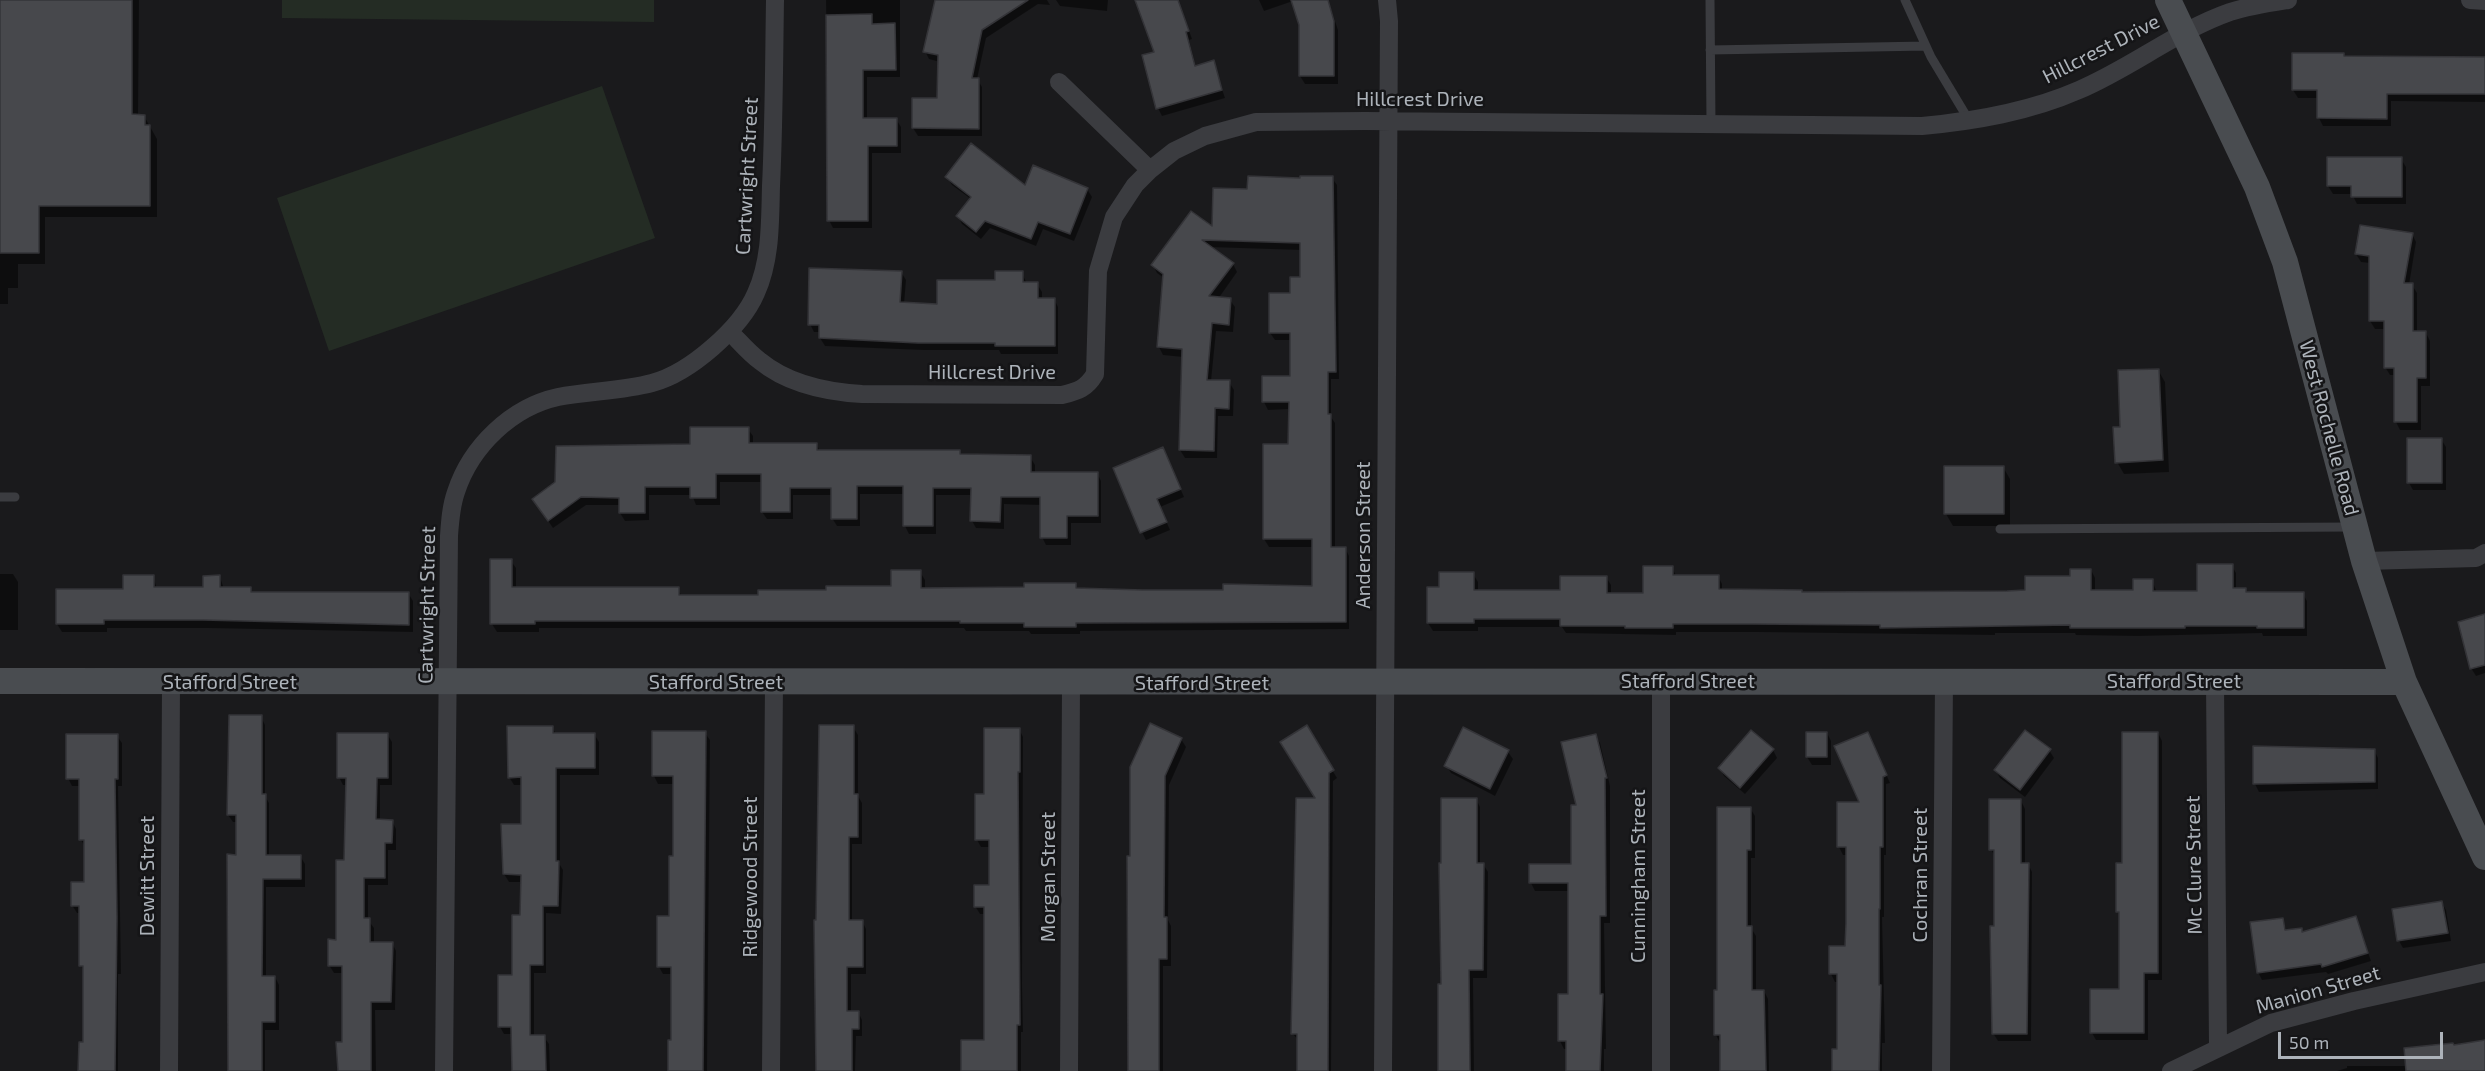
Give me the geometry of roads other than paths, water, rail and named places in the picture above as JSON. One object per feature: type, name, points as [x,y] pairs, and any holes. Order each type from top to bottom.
[{"type":"street","name":"Cartwright Street","points":[[444,1071],[448,536],[456,490],[485,441],[528,407],[557,398],[654,382],[687,366],[730,332],[743,315],[756,294],[763,274],[769,240],[774,126],[775,0]]},
{"type":"street","name":"Anderson Street","points":[[1383,1071],[1389,121],[1387,0]]},
{"type":"street","name":"West Rochelle Road","points":[[2168,0],[2257,187],[2284,262],[2364,561],[2404,682],[2485,857]]},
{"type":"street","name":"Hillcrest Drive","points":[[730,332],[761,362],[783,375],[807,385],[835,392],[1062,395],[1080,391],[1088,386],[1095,374],[1098,271],[1114,217],[1135,185],[1149,170],[1174,151],[1204,136],[1256,123],[1389,121],[1922,126],[1970,122],[2038,105],[2080,90],[2184,33],[2230,12],[2289,0]]},
{"type":"street","points":[[2470,0],[2485,1]]},
{"type":"street","points":[[1059,82],[1149,170]]},
{"type":"street","points":[[2364,561],[2476,558],[2485,553]]},
{"type":"street","name":"Stafford Street","points":[[0,681],[1384,683],[1944,680],[2404,682]]},
{"type":"street","name":"Cochran Street","points":[[1941,1071],[1944,680]]},
{"type":"street","name":"Dewitt Street","points":[[169,1071],[171,682]]},
{"type":"street","name":"Ridgewood Street","points":[[771,1071],[774,682]]},
{"type":"street","name":"Cunningham Street","points":[[1661,682],[1661,1071]]},
{"type":"street","name":"Mc Clure Street","points":[[2215,682],[2218,1047]]},
{"type":"street","name":"Morgan Street","points":[[1069,1071],[1071,683]]},
{"type":"street","name":"Manion Street","points":[[2171,1071],[2271,1023],[2354,1001],[2485,972]]},
{"type":"lane","points":[[1710,0],[1711,124]]},
{"type":"lane","points":[[1905,0],[1926,46],[1970,122]]},
{"type":"lane","points":[[1710,50],[1926,46]]},
{"type":"lane","points":[[0,497],[15,497]]},
{"type":"lane","points":[[2000,529],[2355,527]]}]
